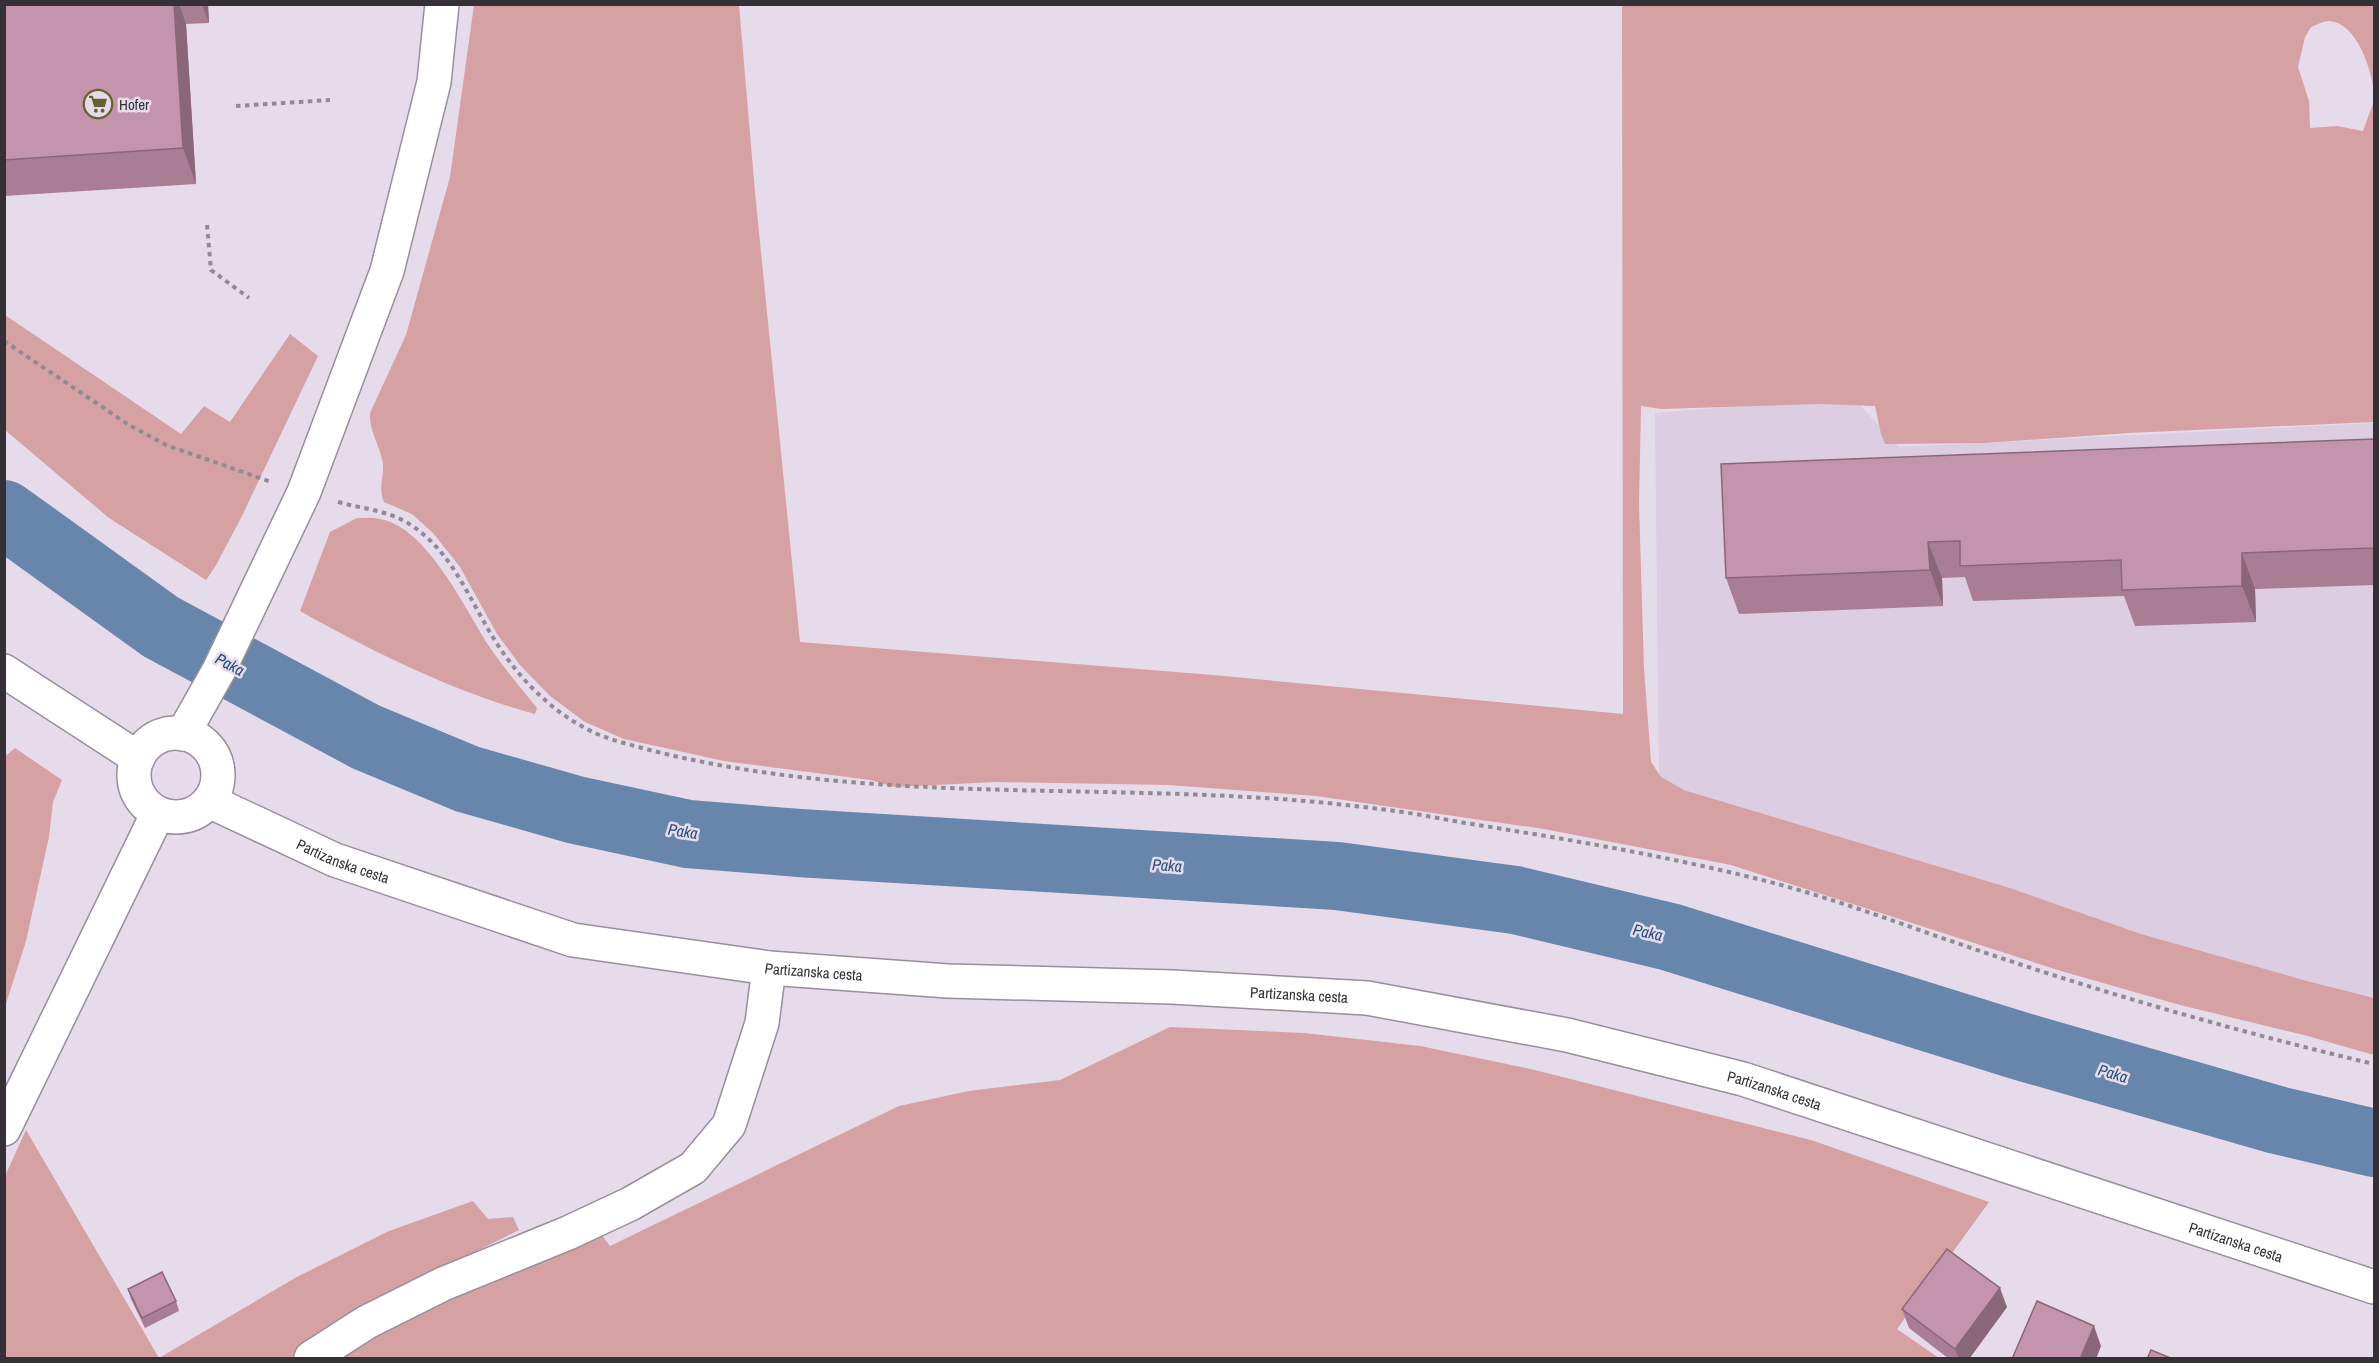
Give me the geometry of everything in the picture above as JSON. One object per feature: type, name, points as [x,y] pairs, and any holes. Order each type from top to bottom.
[{"type":"main road","points":[[183,734],[208,692],[304,492],[387,271],[434,82],[442,4]]},
{"type":"main road","points":[[4,671],[138,758]]},
{"type":"main road","points":[[169,734],[183,734],[197,738],[208,748],[215,760],[218,774],[216,788],[209,801],[198,811],[185,816],[171,817],[158,813],[148,806],[138,789],[135,770],[138,758],[145,747],[155,739],[169,734]]},
{"type":"main road","name":"Partizanska cesta","points":[[209,801],[335,860],[573,940],[769,968],[948,981],[1172,987],[1367,998],[1567,1035],[1743,1079],[2374,1287]]},
{"type":"main road","points":[[4,1130],[158,813]]},
{"type":"main road","points":[[311,1359],[367,1322],[424,1293],[568,1233],[630,1204],[693,1168],[729,1125],[762,1023],[769,968]]},
{"type":"path","points":[[236,106],[330,100]]},
{"type":"path","points":[[207,225],[211,270],[249,298]]},
{"type":"path","points":[[4,341],[129,425],[166,445],[269,482]]},
{"type":"path","points":[[359,508],[380,510],[414,527],[446,556],[490,634],[525,680],[566,718],[587,732],[619,742],[724,766],[807,778],[941,789],[1164,793],[1272,799],[1377,808],[1572,839],[1640,852],[1769,882],[1882,916],[1991,955],[2129,1000],[2374,1064]]},
{"type":"shaded area","points":[[474,5],[739,5],[755,192],[800,642],[1213,675],[1623,714],[1622,5],[2374,5],[2374,93],[2370,73],[2361,49],[2355,38],[2339,23],[2327,21],[2311,27],[2305,37],[2298,67],[2309,101],[2310,128],[2337,126],[2363,131],[2374,101],[2374,422],[2129,433],[1983,443],[1885,444],[1875,406],[1821,404],[1661,409],[1641,406],[1639,504],[1644,669],[1651,762],[1661,777],[1684,790],[2007,887],[2141,934],[2374,998],[2374,1055],[2304,1035],[2180,1005],[2061,971],[1731,865],[1544,829],[1316,796],[1169,785],[995,782],[895,787],[870,780],[724,761],[624,739],[585,722],[550,696],[520,665],[497,634],[460,567],[433,533],[412,514],[384,502],[381,491],[383,464],[371,425],[370,413],[406,335],[450,177]]},
{"type":"shaded area","points":[[5,315],[181,434],[204,406],[230,422],[290,334],[318,356],[242,516],[206,580],[109,518],[5,430]]},
{"type":"shaded area","points":[[1852,397],[1899,447],[2374,423],[2374,998],[2141,934],[2007,887],[1659,782],[1655,413]]},
{"type":"shaded area","points":[[357,518],[377,518],[397,525],[429,553],[494,654],[537,708],[535,714],[444,683],[300,611],[330,532]]},
{"type":"shaded area","points":[[15,748],[62,780],[53,802],[49,837],[26,941],[5,1007],[4,757]]},
{"type":"shaded area","points":[[1170,1027],[1304,1033],[1420,1046],[1535,1070],[1811,1140],[1989,1202],[1897,1329],[1939,1358],[331,1358],[590,1219],[610,1246],[899,1106],[969,1091],[1060,1080]]},
{"type":"shaded area","points":[[26,1130],[159,1358],[5,1358],[5,1176]]},
{"type":"shaded area","points":[[473,1201],[488,1219],[513,1217],[519,1230],[369,1305],[295,1358],[159,1358],[295,1278],[389,1231]]},
{"type":"building","name":"Hofer","points":[[4,4],[174,4],[183,148],[4,160]]},
{"type":"building","points":[[2374,439],[2374,548],[2242,553],[2242,586],[2122,590],[2121,560],[1960,566],[1960,541],[1928,542],[1930,570],[1726,578],[1721,464]]},
{"type":"building","points":[[1947,1249],[2000,1288],[1955,1349],[1902,1309]]},
{"type":"building","points":[[162,1272],[176,1301],[142,1318],[128,1289]]},
{"type":"building","points":[[2037,1301],[2094,1326],[2080,1359],[2012,1359]]},
{"type":"building","points":[[2151,1350],[2173,1359],[2147,1359]]},
{"type":"waterway","name":"Paka","points":[[4,514],[161,627],[366,737],[467,779],[576,810],[688,834],[799,843],[1337,876],[1515,900],[1670,937],[2020,1046],[2277,1120],[2374,1143]]},
{"type":"place","name":"Hofer","points":[[98,104]]}]
